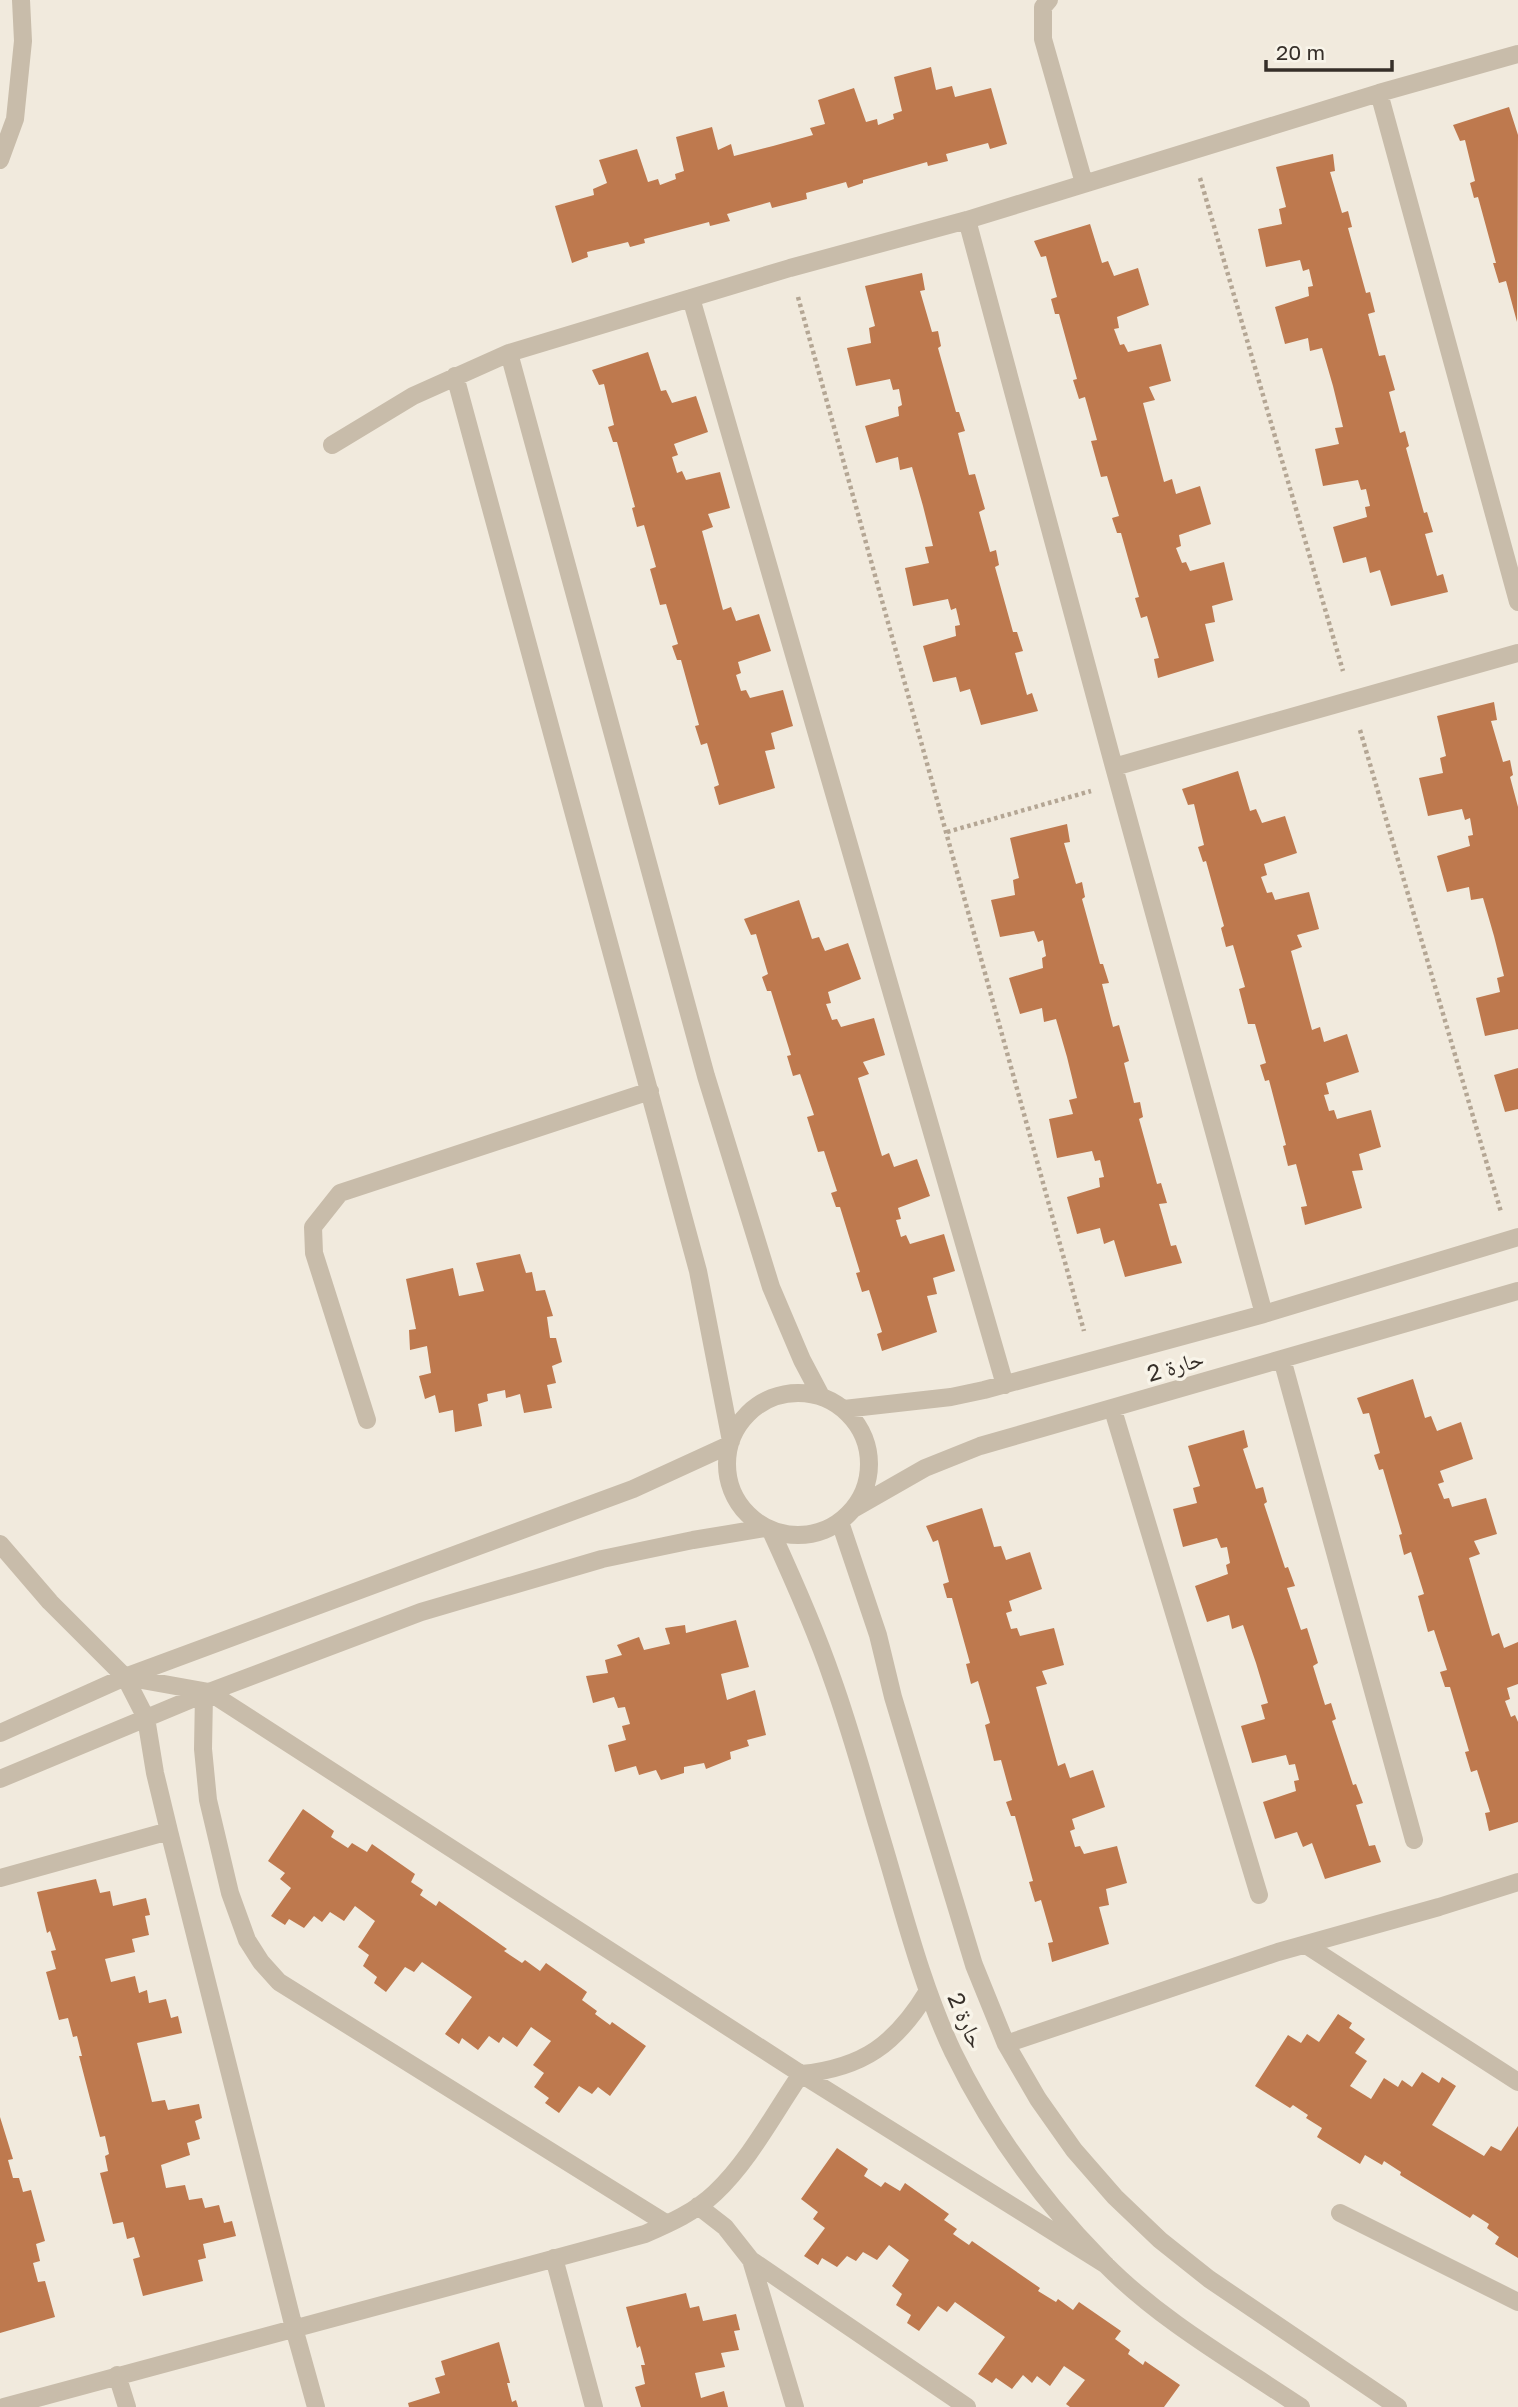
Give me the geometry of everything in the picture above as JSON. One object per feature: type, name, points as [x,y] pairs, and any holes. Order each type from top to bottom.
[{"type":"street","points":[[0,159],[15,119],[23,41],[21,0]]},
{"type":"street","points":[[1049,0],[1043,7],[1043,38],[1084,183]]},
{"type":"street","points":[[332,445],[413,396],[509,353],[790,268],[967,219],[1379,93],[1518,54]]},
{"type":"street","points":[[1379,93],[1518,602]]},
{"type":"street","points":[[967,219],[1264,1314]]},
{"type":"street","points":[[691,298],[1005,1385]]},
{"type":"street","points":[[509,353],[710,1090],[771,1287],[802,1360],[821,1396]]},
{"type":"street","points":[[455,376],[698,1271],[730,1443]]},
{"type":"street","points":[[1116,776],[1518,653]]},
{"type":"street","points":[[367,1420],[314,1253],[313,1227],[340,1194],[650,1091]]},
{"type":"street","name":"حارة 2","points":[[845,1409],[951,1397],[1005,1385],[1264,1314],[1518,1237]]},
{"type":"street","name":"حارة 2","points":[[855,1508],[925,1468],[980,1446],[1518,1291]]},
{"type":"street","points":[[1282,1359],[1414,1840]]},
{"type":"street","points":[[802,1392],[821,1396],[845,1409],[857,1423],[869,1456],[869,1475],[855,1508],[825,1531],[807,1535],[789,1535],[768,1529],[751,1518],[732,1492],[726,1461],[738,1424],[751,1410],[766,1400],[784,1394],[802,1392]]},
{"type":"street","points":[[1112,1409],[1259,1895]]},
{"type":"street","points":[[0,1733],[125,1676],[608,1499],[730,1443]]},
{"type":"street","name":"حارة 2","points":[[840,1522],[878,1635],[893,1697],[974,1965],[1006,2044],[1038,2099],[1074,2150],[1115,2197],[1160,2241],[1209,2279],[1398,2407]]},
{"type":"street","points":[[0,1779],[207,1693],[421,1612],[602,1559],[692,1540],[768,1529]]},
{"type":"street","name":"حارة 2","points":[[768,1529],[798,1590],[832,1676],[928,1991],[953,2051],[984,2109],[1020,2165],[1060,2216],[1105,2264],[1168,2317],[1301,2407]]},
{"type":"street","points":[[0,1544],[50,1602],[125,1676],[146,1718],[155,1773],[169,1831],[316,2407]]},
{"type":"street","points":[[125,1676],[207,1693],[801,2074],[1105,2264]]},
{"type":"street","points":[[207,1693],[203,1749],[208,1800],[230,1893],[247,1940],[261,1962],[279,1982],[667,2224]]},
{"type":"street","points":[[0,1878],[169,1831]]},
{"type":"street","name":"حارة 2","points":[[1006,2044],[1306,1945],[1518,1882]]},
{"type":"street","points":[[1306,1945],[1518,2082]]},
{"type":"street","points":[[4,2407],[645,2234],[683,2217],[715,2193],[743,2159],[801,2074],[853,2064],[876,2051],[897,2034],[928,1991]]},
{"type":"street","points":[[698,2206],[725,2227],[751,2260],[967,2407]]},
{"type":"street","points":[[1340,2213],[1518,2302]]},
{"type":"street","points":[[554,2258],[594,2407]]},
{"type":"street","points":[[751,2260],[795,2407]]},
{"type":"street","points":[[117,2375],[127,2407]]},
{"type":"path","points":[[790,268],[1092,1362]]},
{"type":"path","points":[[947,832],[1116,776]]},
{"type":"building","points":[[931,67],[936,90],[952,86],[955,97],[991,88],[1007,144],[990,149],[988,143],[946,154],[948,161],[928,166],[927,162],[863,180],[863,183],[848,188],[846,182],[806,193],[807,199],[772,208],[770,202],[727,214],[730,221],[710,226],[709,222],[644,239],[645,243],[630,247],[628,242],[587,252],[588,257],[572,263],[555,206],[594,195],[593,189],[607,183],[599,160],[637,149],[648,182],[658,179],[660,185],[676,179],[675,174],[684,171],[676,137],[712,127],[718,150],[731,144],[734,156],[813,135],[810,128],[825,124],[818,100],[854,88],[866,122],[877,119],[878,125],[894,119],[893,114],[902,111],[894,77]]},
{"type":"building","points":[[1509,107],[1518,135],[1517,322],[1506,281],[1499,283],[1478,197],[1474,198],[1470,183],[1475,181],[1465,140],[1460,141],[1453,125]]},
{"type":"building","points":[[1333,154],[1335,171],[1330,172],[1342,213],[1348,211],[1352,227],[1348,228],[1366,293],[1370,292],[1375,312],[1368,314],[1379,356],[1385,355],[1395,390],[1389,392],[1400,433],[1405,431],[1409,446],[1406,448],[1424,513],[1427,512],[1433,532],[1425,534],[1437,576],[1443,574],[1448,592],[1391,606],[1380,570],[1370,573],[1366,557],[1343,563],[1333,527],[1367,517],[1365,507],[1370,506],[1366,489],[1361,490],[1358,480],[1323,486],[1315,449],[1339,444],[1335,428],[1343,427],[1333,386],[1322,348],[1310,351],[1308,338],[1285,344],[1275,307],[1309,296],[1308,287],[1313,286],[1309,269],[1303,271],[1300,260],[1266,267],[1258,229],[1282,224],[1279,209],[1286,207],[1276,167]]},
{"type":"building","points":[[1090,224],[1102,263],[1108,261],[1114,276],[1138,268],[1149,305],[1117,317],[1119,328],[1114,329],[1120,345],[1124,344],[1128,352],[1161,344],[1171,381],[1149,387],[1155,400],[1143,403],[1164,482],[1172,479],[1176,494],[1200,486],[1211,524],[1179,535],[1181,546],[1176,548],[1182,563],[1186,562],[1190,571],[1224,562],[1233,600],[1212,606],[1215,622],[1205,624],[1214,661],[1158,678],[1154,659],[1159,658],[1147,616],[1141,618],[1135,598],[1139,597],[1121,533],[1117,533],[1112,518],[1119,516],[1107,476],[1101,477],[1091,441],[1097,440],[1085,397],[1079,399],[1073,380],[1077,379],[1059,314],[1055,314],[1051,299],[1057,297],[1046,256],[1041,257],[1034,241]]},
{"type":"building","points":[[922,273],[925,290],[920,291],[932,332],[938,331],[941,346],[938,348],[956,412],[959,412],[965,431],[958,433],[969,475],[975,474],[985,509],[979,512],[990,552],[996,550],[999,565],[995,567],[1013,632],[1017,632],[1023,651],[1015,653],[1027,695],[1032,693],[1038,711],[981,725],[970,689],[960,692],[956,677],[933,682],[923,646],[956,636],[955,626],[960,625],[956,608],[951,610],[948,599],[913,606],[905,568],[929,563],[925,547],[933,546],[923,506],[912,467],[900,470],[898,457],[876,463],[865,426],[899,416],[898,407],[902,405],[899,389],[893,390],[890,379],[856,386],[847,348],[871,343],[869,328],[875,326],[865,286]]},
{"type":"building","points":[[648,352],[661,391],[666,390],[672,403],[696,396],[708,432],[674,444],[678,455],[672,457],[677,473],[682,471],[686,480],[720,472],[730,508],[708,514],[713,527],[702,531],[723,610],[731,607],[736,621],[759,614],[771,651],[738,662],[741,673],[736,675],[741,691],[746,690],[750,698],[783,690],[793,726],[771,733],[775,749],[765,751],[775,788],[719,805],[714,787],[719,785],[707,743],[701,745],[695,726],[699,725],[681,660],[677,660],[672,646],[678,644],[666,604],[660,605],[650,569],[656,567],[644,525],[637,527],[632,508],[635,507],[617,442],[613,442],[608,427],[614,425],[604,384],[599,385],[592,370]]},
{"type":"building","points":[[1494,702],[1497,720],[1491,721],[1503,762],[1510,760],[1513,775],[1510,777],[1518,807],[1518,1029],[1485,1036],[1476,998],[1500,992],[1497,978],[1504,976],[1494,936],[1483,898],[1471,900],[1469,887],[1447,892],[1437,856],[1470,846],[1468,836],[1473,835],[1470,818],[1465,820],[1462,809],[1428,816],[1419,778],[1443,773],[1440,758],[1446,756],[1437,716]]},
{"type":"building","points":[[1238,771],[1250,811],[1256,809],[1262,823],[1285,816],[1297,853],[1264,864],[1267,875],[1261,877],[1267,893],[1272,892],[1275,900],[1309,892],[1319,929],[1297,935],[1302,947],[1291,951],[1312,1030],[1320,1027],[1324,1042],[1347,1034],[1359,1072],[1326,1083],[1329,1094],[1324,1095],[1329,1111],[1334,1110],[1337,1119],[1371,1110],[1381,1147],[1359,1154],[1363,1170],[1352,1171],[1362,1208],[1305,1225],[1301,1207],[1307,1206],[1296,1164],[1288,1166],[1283,1146],[1286,1145],[1269,1080],[1265,1081],[1260,1065],[1266,1063],[1255,1024],[1248,1024],[1239,989],[1245,987],[1233,945],[1226,947],[1221,928],[1224,926],[1206,861],[1203,862],[1198,847],[1204,845],[1194,804],[1188,805],[1182,789]]},
{"type":"building","points":[[1067,824],[1070,842],[1064,843],[1076,884],[1082,882],[1085,897],[1082,899],[1100,964],[1103,964],[1109,983],[1102,984],[1113,1027],[1119,1025],[1129,1061],[1124,1063],[1134,1103],[1140,1102],[1143,1117],[1139,1119],[1157,1184],[1161,1183],[1167,1203],[1159,1204],[1171,1246],[1176,1245],[1182,1263],[1125,1277],[1114,1240],[1104,1244],[1100,1228],[1077,1234],[1067,1197],[1100,1187],[1099,1178],[1104,1177],[1100,1160],[1095,1161],[1092,1151],[1057,1158],[1049,1119],[1073,1114],[1069,1100],[1077,1098],[1067,1057],[1056,1019],[1044,1022],[1042,1008],[1020,1014],[1009,978],[1043,968],[1042,958],[1046,956],[1043,940],[1038,942],[1034,931],[1000,937],[991,900],[1015,895],[1013,880],[1019,878],[1010,838]]},
{"type":"building","points":[[799,900],[812,939],[819,937],[825,951],[848,943],[861,979],[828,992],[831,1003],[826,1004],[832,1020],[837,1019],[841,1027],[874,1018],[885,1055],[863,1062],[869,1074],[858,1078],[882,1156],[889,1153],[894,1167],[917,1159],[930,1196],[898,1208],[901,1219],[896,1220],[901,1237],[906,1235],[910,1244],[944,1234],[955,1271],[933,1278],[937,1294],[927,1296],[937,1332],[882,1351],[877,1334],[882,1332],[869,1290],[862,1292],[856,1273],[860,1272],[840,1207],[836,1207],[831,1193],[837,1191],[824,1151],[818,1152],[807,1117],[814,1115],[800,1074],[793,1076],[787,1056],[791,1055],[771,991],[767,991],[762,977],[768,974],[756,934],[751,935],[744,919]]},
{"type":"building","points":[[1518,1068],[1518,1109],[1505,1112],[1494,1075]]},
{"type":"building","points":[[520,1254],[526,1273],[532,1272],[536,1291],[545,1290],[553,1316],[547,1317],[550,1338],[556,1338],[562,1362],[552,1366],[556,1383],[547,1385],[552,1408],[524,1413],[520,1394],[506,1398],[505,1390],[487,1394],[488,1401],[478,1404],[482,1426],[455,1432],[453,1410],[439,1413],[435,1395],[425,1399],[419,1376],[431,1373],[427,1346],[410,1350],[409,1330],[416,1329],[406,1279],[453,1268],[459,1296],[484,1291],[476,1263]]},
{"type":"building","points":[[1413,1379],[1425,1418],[1431,1416],[1437,1431],[1461,1422],[1473,1459],[1440,1471],[1444,1482],[1438,1484],[1444,1499],[1449,1498],[1452,1507],[1486,1498],[1497,1534],[1474,1541],[1480,1554],[1469,1558],[1492,1636],[1499,1633],[1504,1648],[1518,1642],[1518,1684],[1507,1688],[1510,1699],[1505,1701],[1511,1717],[1515,1715],[1518,1722],[1518,1822],[1489,1831],[1485,1813],[1490,1812],[1477,1770],[1471,1772],[1465,1752],[1469,1751],[1450,1687],[1445,1687],[1440,1672],[1447,1670],[1434,1630],[1428,1632],[1418,1596],[1424,1594],[1411,1552],[1404,1555],[1399,1535],[1402,1534],[1383,1469],[1379,1470],[1374,1455],[1380,1453],[1369,1413],[1363,1414],[1357,1398]]},
{"type":"building","points":[[1244,1430],[1248,1447],[1243,1449],[1256,1489],[1263,1487],[1267,1502],[1264,1504],[1285,1568],[1288,1567],[1295,1586],[1287,1588],[1301,1630],[1307,1628],[1318,1663],[1313,1666],[1325,1705],[1331,1703],[1336,1719],[1332,1721],[1353,1785],[1356,1784],[1363,1803],[1356,1805],[1369,1846],[1375,1845],[1381,1862],[1325,1879],[1312,1843],[1303,1847],[1297,1832],[1275,1839],[1263,1802],[1296,1791],[1294,1781],[1299,1780],[1295,1764],[1289,1765],[1286,1755],[1252,1763],[1241,1726],[1265,1719],[1261,1705],[1268,1703],[1256,1663],[1243,1625],[1232,1629],[1229,1615],[1207,1622],[1195,1586],[1228,1574],[1226,1565],[1230,1563],[1227,1547],[1221,1548],[1217,1538],[1183,1547],[1173,1509],[1197,1503],[1193,1488],[1200,1486],[1188,1446]]},
{"type":"building","points":[[982,1508],[994,1547],[1001,1546],[1006,1560],[1030,1552],[1042,1589],[1009,1601],[1012,1611],[1006,1613],[1011,1629],[1017,1628],[1020,1636],[1054,1628],[1064,1665],[1042,1671],[1047,1684],[1036,1687],[1058,1766],[1065,1763],[1070,1778],[1093,1770],[1105,1807],[1072,1819],[1075,1829],[1070,1831],[1075,1847],[1080,1846],[1084,1854],[1117,1846],[1127,1883],[1106,1889],[1109,1905],[1099,1907],[1109,1944],[1052,1962],[1048,1943],[1053,1942],[1041,1900],[1035,1902],[1029,1882],[1033,1881],[1015,1816],[1011,1816],[1006,1802],[1012,1800],[1001,1760],[994,1761],[985,1725],[990,1723],[978,1681],[971,1684],[966,1664],[970,1663],[952,1598],[947,1598],[943,1584],[949,1582],[938,1540],[933,1542],[926,1526]]},
{"type":"building","points":[[736,1620],[749,1667],[721,1674],[727,1700],[755,1690],[766,1735],[747,1740],[749,1746],[730,1752],[731,1759],[706,1769],[704,1763],[684,1767],[684,1773],[661,1780],[656,1770],[639,1775],[636,1766],[615,1772],[608,1745],[626,1740],[622,1726],[630,1724],[625,1707],[618,1708],[614,1697],[593,1703],[586,1676],[608,1673],[605,1660],[622,1655],[617,1645],[639,1637],[644,1650],[670,1644],[665,1628],[685,1625],[686,1633]]},
{"type":"building","points":[[303,1809],[334,1831],[331,1837],[348,1848],[352,1843],[367,1852],[372,1844],[415,1874],[411,1882],[423,1890],[420,1895],[436,1906],[439,1901],[507,1949],[504,1951],[522,1963],[525,1960],[540,1971],[546,1963],[587,1992],[582,2000],[597,2011],[595,2014],[610,2025],[612,2022],[646,2046],[610,2096],[598,2087],[592,2094],[579,2086],[559,2113],[545,2103],[549,2098],[534,2087],[544,2073],[533,2065],[551,2041],[531,2027],[517,2047],[503,2037],[499,2043],[489,2036],[478,2050],[462,2038],[459,2044],[445,2034],[472,1997],[422,1962],[414,1972],[405,1967],[386,1992],[374,1983],[377,1977],[363,1966],[369,1955],[358,1947],[375,1921],[355,1906],[344,1921],[330,1912],[322,1922],[314,1916],[304,1928],[289,1919],[285,1925],[271,1916],[291,1888],[280,1879],[285,1873],[268,1861]]},
{"type":"building","points":[[96,1879],[100,1893],[110,1891],[113,1906],[146,1898],[150,1915],[145,1916],[149,1935],[132,1939],[135,1952],[105,1959],[111,1982],[135,1976],[139,1993],[147,1990],[149,2003],[166,1999],[171,2018],[178,2016],[182,2033],[137,2043],[152,2102],[165,2100],[168,2110],[199,2104],[202,2118],[195,2121],[200,2139],[187,2143],[190,2155],[161,2165],[166,2188],[185,2185],[189,2200],[202,2198],[205,2208],[219,2205],[224,2223],[232,2221],[236,2236],[203,2244],[206,2258],[198,2260],[203,2281],[143,2296],[133,2259],[140,2257],[134,2237],[127,2239],[123,2222],[113,2224],[100,2173],[108,2171],[105,2156],[109,2154],[105,2136],[100,2137],[79,2056],[82,2056],[77,2036],[73,2037],[68,2018],[59,2020],[46,1972],[56,1969],[51,1951],[56,1950],[50,1931],[47,1933],[37,1892]]},
{"type":"building","points":[[1338,2014],[1352,2023],[1349,2028],[1365,2039],[1355,2053],[1367,2061],[1350,2086],[1371,2099],[1384,2078],[1398,2087],[1402,2080],[1412,2087],[1422,2072],[1439,2083],[1442,2077],[1456,2086],[1432,2125],[1484,2156],[1491,2146],[1501,2151],[1518,2126],[1518,2258],[1495,2244],[1499,2237],[1487,2228],[1489,2224],[1473,2214],[1470,2218],[1400,2175],[1401,2172],[1384,2161],[1382,2165],[1365,2155],[1360,2164],[1317,2137],[1322,2128],[1306,2118],[1308,2115],[1293,2105],[1290,2108],[1255,2086],[1288,2035],[1301,2043],[1307,2034],[1319,2042]]},
{"type":"building","points":[[0,2117],[13,2159],[8,2160],[13,2178],[19,2178],[23,2192],[31,2190],[45,2241],[36,2244],[40,2261],[33,2263],[38,2282],[45,2281],[55,2317],[0,2333]]},
{"type":"building","points":[[837,2148],[868,2169],[864,2176],[881,2187],[885,2182],[900,2191],[905,2183],[949,2214],[944,2220],[957,2229],[953,2234],[969,2245],[972,2241],[1040,2288],[1038,2291],[1056,2302],[1058,2299],[1073,2310],[1079,2302],[1121,2331],[1115,2339],[1130,2350],[1128,2354],[1143,2365],[1145,2361],[1180,2385],[1164,2407],[1070,2407],[1066,2404],[1085,2380],[1064,2366],[1050,2386],[1037,2376],[1032,2383],[1023,2375],[1012,2389],[996,2378],[992,2383],[978,2374],[1005,2337],[955,2302],[947,2312],[938,2306],[919,2331],[907,2323],[911,2315],[896,2305],[902,2294],[892,2286],[909,2260],[889,2245],[877,2260],[863,2252],[856,2261],[847,2256],[837,2267],[822,2258],[818,2265],[804,2256],[825,2228],[813,2219],[818,2212],[801,2199]]},
{"type":"building","points":[[686,2293],[690,2308],[699,2306],[703,2321],[736,2314],[740,2330],[734,2331],[739,2350],[721,2353],[725,2367],[695,2373],[701,2398],[724,2391],[728,2407],[641,2407],[635,2387],[645,2384],[641,2365],[645,2365],[640,2346],[637,2348],[626,2307]]},
{"type":"building","points":[[499,2342],[512,2402],[516,2400],[518,2407],[409,2407],[408,2403],[440,2393],[435,2378],[445,2375],[441,2361]]}]
